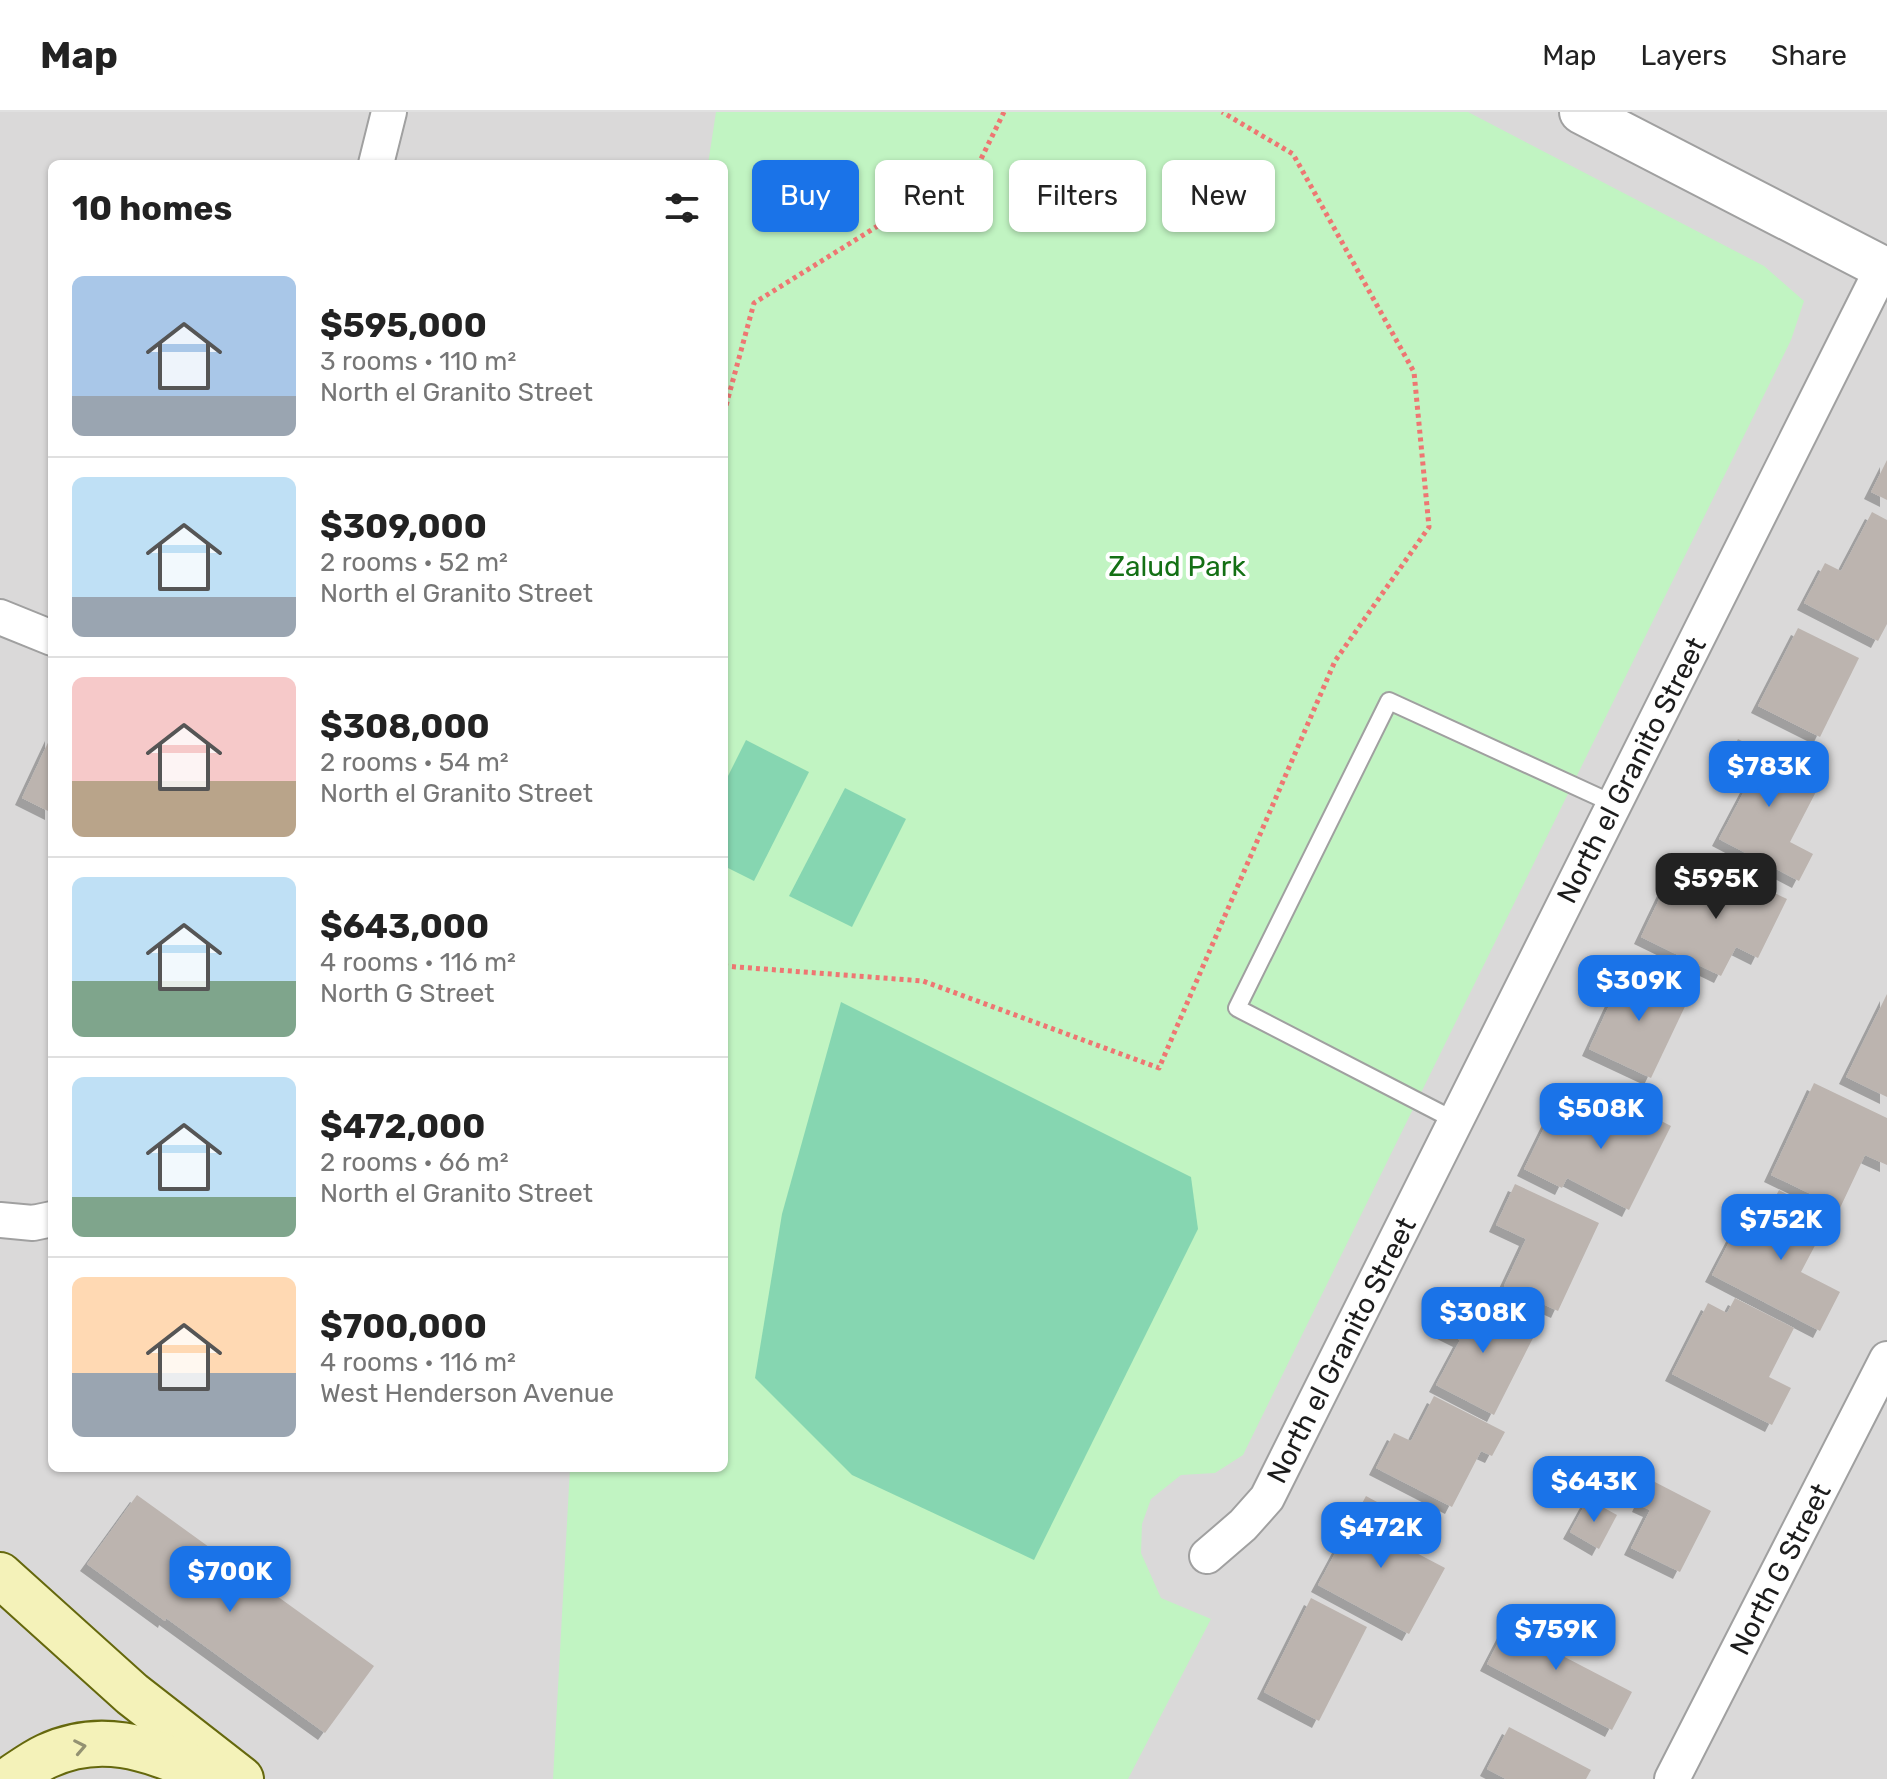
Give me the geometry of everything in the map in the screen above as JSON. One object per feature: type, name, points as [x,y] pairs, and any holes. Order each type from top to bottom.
[{"type":"main road","points":[[0,1575],[132,1694],[241,1779]]},
{"type":"main road","points":[[10,1779],[46,1756],[79,1745],[117,1743],[224,1779]]},
{"type":"street","points":[[377,160],[389,112]]},
{"type":"street","points":[[1608,118],[1885,268]]},
{"type":"street","name":"North el Granito Street","points":[[1207,1556],[1243,1525],[1267,1498],[1885,268]]},
{"type":"street","points":[[0,617],[48,636]]},
{"type":"street","points":[[0,1220],[33,1223],[48,1220]]},
{"type":"street","name":"North G Street","points":[[1672,1779],[1887,1359]]},
{"type":"lane","points":[[1456,1121],[1237,1008],[1389,701],[1614,804]]},
{"type":"path","points":[[728,398],[754,303],[979,163],[1004,112]]},
{"type":"path","points":[[728,966],[923,981],[1159,1068],[1335,661],[1429,527],[1414,372],[1293,154],[1222,112]]},
{"type":"shaded area","points":[[0,112],[1887,112],[1887,1779],[0,1779]]},
{"type":"green space","name":"Zalud Park","points":[[716,112],[1468,112],[1764,266],[1804,301],[1791,340],[1243,1455],[1215,1473],[1181,1475],[1151,1499],[1142,1524],[1141,1553],[1161,1598],[1211,1619],[1128,1779],[553,1779],[570,1472],[728,1472],[728,160],[709,160]]},
{"type":"green space","points":[[746,740],[809,772],[754,881],[728,868],[728,776]]},
{"type":"green space","points":[[845,788],[906,819],[852,927],[789,896]]},
{"type":"green space","points":[[841,1002],[1191,1177],[1198,1229],[1034,1560],[852,1475],[755,1378],[782,1214]]},
{"type":"building","points":[[1887,460],[1887,500],[1871,492]]},
{"type":"building","points":[[1872,512],[1887,520],[1887,624],[1878,641],[1804,603],[1825,563],[1841,571]]},
{"type":"building","points":[[1798,628],[1859,658],[1820,737],[1758,706]]},
{"type":"building","points":[[1738,739],[1821,782],[1790,842],[1813,854],[1799,881],[1719,839],[1748,784],[1722,771]]},
{"type":"building","points":[[48,743],[48,811],[22,798]]},
{"type":"building","points":[[1715,864],[1787,899],[1758,958],[1736,947],[1721,976],[1641,937],[1664,889],[1695,904]]},
{"type":"building","points":[[1626,969],[1689,998],[1651,1078],[1589,1049]]},
{"type":"building","points":[[1887,994],[1887,1097],[1846,1077]]},
{"type":"building","points":[[1814,1083],[1887,1118],[1887,1165],[1865,1155],[1840,1208],[1771,1175]]},
{"type":"building","points":[[1604,1092],[1671,1126],[1629,1210],[1567,1178],[1562,1188],[1524,1169],[1550,1116],[1583,1133]]},
{"type":"building","points":[[1515,1184],[1599,1223],[1558,1311],[1504,1286],[1526,1239],[1496,1225]]},
{"type":"building","points":[[1779,1190],[1830,1217],[1801,1272],[1840,1292],[1820,1331],[1712,1275],[1736,1229],[1754,1238]]},
{"type":"building","points":[[1460,1296],[1535,1334],[1494,1415],[1436,1385],[1460,1340],[1442,1331]]},
{"type":"building","points":[[1735,1298],[1794,1328],[1769,1377],[1791,1388],[1772,1425],[1672,1374],[1708,1303],[1727,1313]]},
{"type":"building","points":[[1434,1396],[1505,1432],[1492,1456],[1481,1451],[1452,1507],[1376,1468],[1394,1433],[1411,1441]]},
{"type":"building","points":[[1651,1480],[1711,1511],[1680,1572],[1631,1548],[1650,1510],[1639,1505]]},
{"type":"building","points":[[137,1495],[374,1666],[325,1733],[87,1564]]},
{"type":"building","points":[[1366,1496],[1401,1515],[1388,1538],[1445,1568],[1409,1634],[1318,1585]]},
{"type":"building","points":[[1588,1499],[1617,1515],[1599,1549],[1570,1532]]},
{"type":"building","points":[[1311,1598],[1367,1627],[1319,1721],[1264,1692]]},
{"type":"building","points":[[1514,1612],[1564,1638],[1557,1653],[1632,1692],[1612,1730],[1487,1664]]},
{"type":"building","points":[[1509,1727],[1591,1770],[1586,1779],[1506,1779],[1487,1769]]}]
